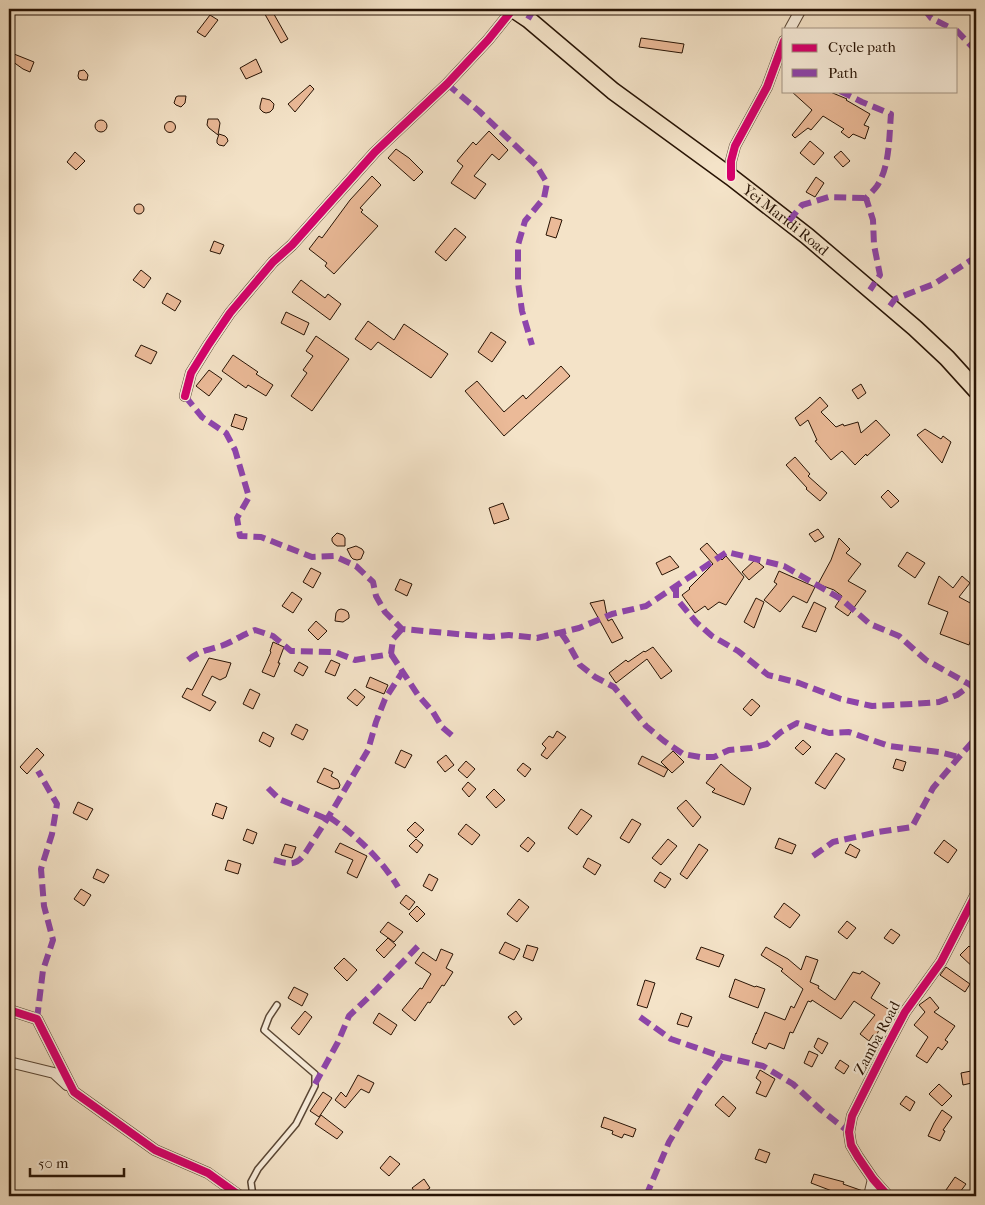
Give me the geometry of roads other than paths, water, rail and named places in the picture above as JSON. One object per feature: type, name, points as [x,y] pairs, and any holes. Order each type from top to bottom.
[{"type":"main road","name":"Yei Maridi Road","points":[[513,9],[528,19],[613,90],[732,177],[807,236],[915,328],[947,358],[976,390]]},
{"type":"street","points":[[184,396],[191,373],[209,344],[230,313],[273,262],[292,245],[375,152],[447,84],[488,40],[513,9]]},
{"type":"street","points":[[790,28],[800,9]]},
{"type":"street","points":[[732,177],[732,161],[735,146],[767,87],[782,46]]},
{"type":"street","name":"Zamba Road","points":[[888,1196],[873,1179],[851,1145],[849,1132],[852,1116],[905,1012],[941,962],[976,894]]},
{"type":"street","points":[[9,1010],[37,1019],[74,1092]]},
{"type":"street","points":[[9,1062],[54,1073],[74,1092],[155,1150],[208,1173],[240,1196]]},
{"type":"street","points":[[869,1196],[873,1179]]},
{"type":"lane","points":[[253,1196],[251,1182],[258,1169],[296,1124],[315,1086],[315,1074],[264,1030],[268,1017],[277,1005]]}]
